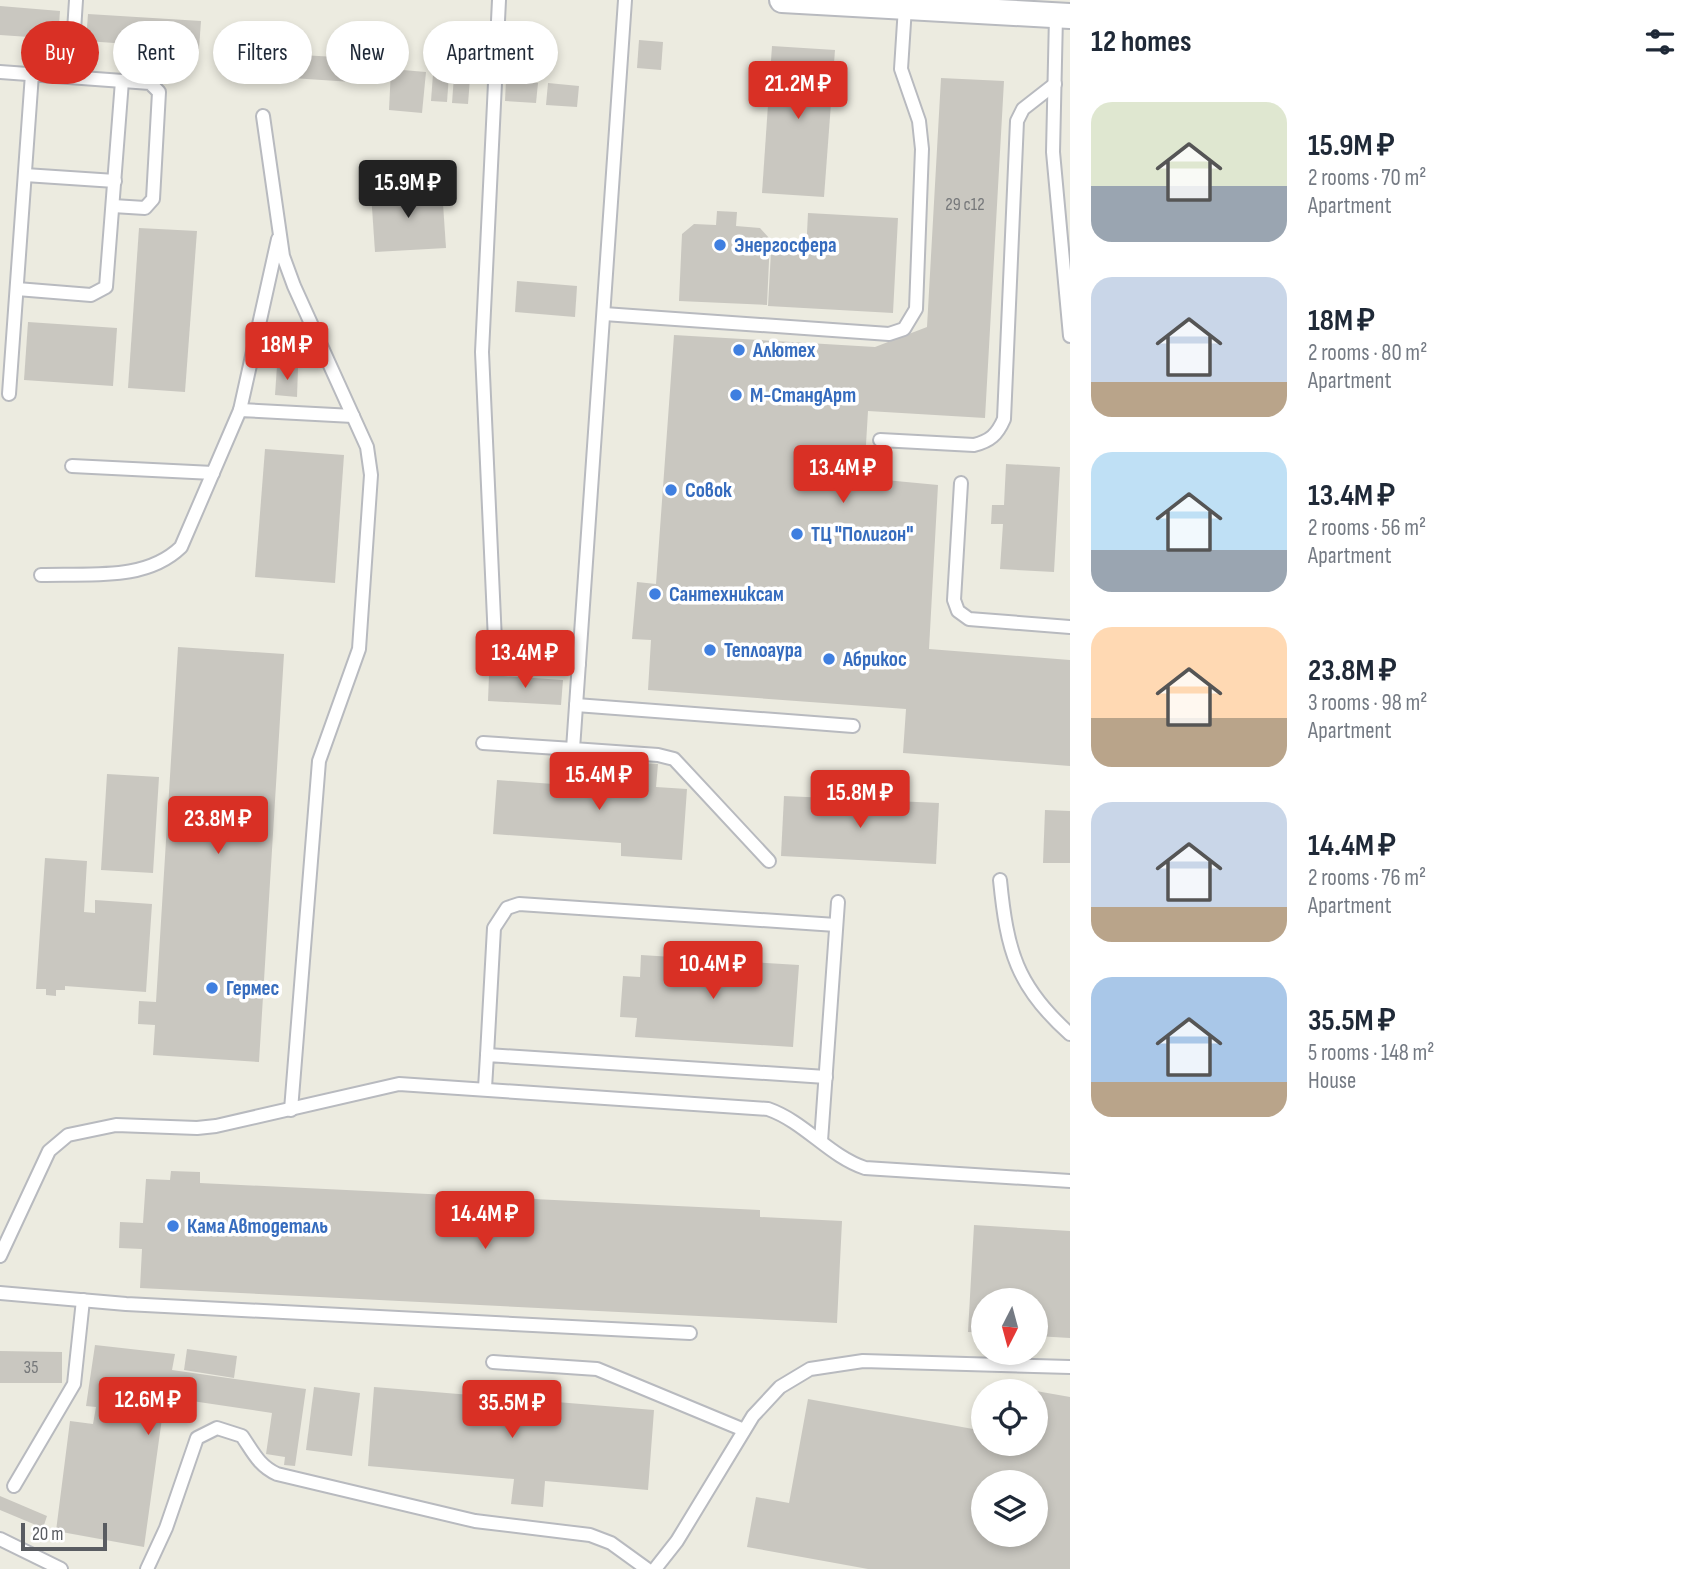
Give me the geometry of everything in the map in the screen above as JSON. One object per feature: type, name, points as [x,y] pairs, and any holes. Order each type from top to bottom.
[{"type":"street","points":[[782,0],[905,7],[994,6],[1063,16]]},
{"type":"lane","points":[[75,21],[76,0]]},
{"type":"lane","points":[[499,0],[482,292],[482,352],[495,640],[505,653],[524,659],[579,664]]},
{"type":"lane","points":[[573,749],[625,0]]},
{"type":"lane","points":[[604,314],[889,334],[904,330],[916,309],[922,149],[919,121],[901,69],[905,7]]},
{"type":"lane","points":[[1063,16],[1055,84],[1054,162],[1070,336]]},
{"type":"lane","points":[[0,72],[21,73]]},
{"type":"lane","points":[[9,394],[31,84]]},
{"type":"lane","points":[[17,289],[91,295],[100,292],[109,278],[122,84]]},
{"type":"lane","points":[[113,206],[145,208],[153,199],[159,92],[151,84]]},
{"type":"lane","points":[[880,440],[974,445],[988,441],[998,432],[1004,419],[1017,121],[1023,108],[1055,84]]},
{"type":"lane","points":[[263,116],[279,233],[294,286],[367,447],[371,474],[359,649],[319,761],[291,1110]]},
{"type":"lane","points":[[25,175],[115,181]]},
{"type":"lane","points":[[41,575],[132,572],[149,568],[171,557],[181,547],[240,410],[279,233]]},
{"type":"lane","points":[[240,410],[353,416]]},
{"type":"lane","points":[[72,466],[213,473]]},
{"type":"lane","points":[[961,483],[954,600],[958,611],[969,619],[1070,627]]},
{"type":"lane","points":[[576,705],[853,726]]},
{"type":"lane","points":[[483,743],[658,755],[674,759],[769,861]]},
{"type":"lane","points":[[1000,880],[1004,928],[1012,956],[1048,1014],[1070,1034]]},
{"type":"lane","points":[[821,1141],[838,902]]},
{"type":"lane","points":[[485,1088],[494,928],[507,908],[519,904],[836,925]]},
{"type":"lane","points":[[487,1055],[826,1077]]},
{"type":"lane","points":[[0,1256],[49,1151],[68,1135],[116,1125],[216,1126],[400,1084],[768,1109],[788,1116],[849,1162],[865,1168],[1070,1181]]},
{"type":"lane","points":[[0,1293],[83,1300],[690,1333]]},
{"type":"lane","points":[[14,1486],[74,1384],[83,1300]]},
{"type":"lane","points":[[655,1569],[677,1541],[759,1408],[780,1387],[810,1369],[863,1361],[974,1362],[1070,1367]]},
{"type":"lane","points":[[493,1362],[597,1369],[744,1430]]},
{"type":"lane","points":[[147,1569],[166,1528],[197,1438],[217,1428],[242,1436],[265,1469],[277,1474],[475,1521],[590,1535],[611,1543],[647,1569]]},
{"type":"lane","points":[[0,1539],[61,1569]]},
{"type":"building","points":[[0,6],[60,11],[59,21],[21,21],[21,36],[0,35]]},
{"type":"building","points":[[88,14],[201,21],[199,49],[199,21],[113,21],[113,43],[99,42],[99,21],[87,21]]},
{"type":"building","points":[[639,40],[663,42],[661,70],[637,68]]},
{"type":"building","points":[[772,46],[835,50],[824,197],[762,193]]},
{"type":"building","points":[[312,56],[326,56],[326,80],[312,79]]},
{"type":"building","points":[[409,71],[423,72],[425,84],[422,113],[389,110],[390,84],[409,84]]},
{"type":"building","name":"ТЦ \"Полигон\"","points":[[941,78],[1004,81],[985,418],[868,411],[864,478],[938,485],[929,649],[1070,660],[1070,766],[903,753],[906,709],[648,690],[651,640],[632,639],[637,582],[656,584],[674,335],[875,347],[927,327]]},
{"type":"building","points":[[432,84],[448,84],[447,102],[431,101]]},
{"type":"building","points":[[453,84],[470,84],[468,104],[452,103]]},
{"type":"building","points":[[506,84],[538,84],[536,103],[505,101]]},
{"type":"building","points":[[548,84],[579,86],[577,107],[546,105]]},
{"type":"building","points":[[442,189],[446,248],[375,252],[371,193]]},
{"type":"building","points":[[717,211],[737,212],[736,226],[760,228],[770,239],[767,305],[679,301],[682,234],[694,224],[716,225]]},
{"type":"building","points":[[808,213],[898,218],[893,313],[768,306],[771,251],[806,253]]},
{"type":"building","points":[[139,228],[197,231],[185,392],[128,388]]},
{"type":"building","points":[[517,281],[577,286],[575,317],[515,312]]},
{"type":"building","points":[[28,322],[117,328],[113,386],[24,380]]},
{"type":"building","points":[[277,366],[298,368],[297,397],[275,395]]},
{"type":"building","points":[[265,449],[344,455],[335,583],[255,577]]},
{"type":"building","points":[[1006,464],[1060,467],[1054,572],[1000,569],[1003,524],[991,524],[992,505],[1004,505]]},
{"type":"building","points":[[178,647],[284,654],[259,1062],[153,1055],[155,1025],[138,1024],[139,1001],[156,1002]]},
{"type":"building","points":[[489,675],[563,680],[561,705],[488,701]]},
{"type":"building","points":[[612,761],[658,764],[656,787],[687,789],[682,860],[621,856],[621,843],[493,834],[497,780],[610,788]]},
{"type":"building","points":[[107,774],[159,777],[153,873],[101,870]]},
{"type":"building","points":[[784,796],[939,803],[936,864],[781,856]]},
{"type":"building","points":[[1045,810],[1070,811],[1070,863],[1043,863]]},
{"type":"building","points":[[45,858],[87,861],[84,912],[95,913],[95,900],[152,904],[146,992],[65,986],[65,990],[56,990],[56,996],[46,995],[46,989],[36,989]]},
{"type":"building","points":[[641,955],[799,965],[793,1047],[635,1037],[637,1018],[620,1017],[623,976],[640,977]]},
{"type":"building","points":[[171,1171],[200,1172],[200,1183],[760,1210],[760,1217],[842,1221],[837,1323],[140,1288],[142,1249],[119,1248],[120,1222],[143,1223],[146,1179],[170,1180]]},
{"type":"building","points":[[974,1225],[1070,1231],[1070,1338],[1048,1337],[1048,1288],[971,1288],[971,1332],[968,1332]]},
{"type":"building","points":[[95,1345],[175,1354],[172,1370],[306,1389],[295,1466],[284,1465],[285,1457],[266,1454],[272,1413],[165,1397],[144,1547],[56,1531],[70,1421],[93,1424],[96,1407],[86,1406]]},
{"type":"building","points":[[187,1349],[237,1356],[234,1378],[184,1370]]},
{"type":"building","points":[[0,1351],[62,1352],[62,1383],[0,1383]]},
{"type":"building","points":[[314,1387],[360,1393],[352,1456],[306,1450]]},
{"type":"building","points":[[374,1387],[654,1410],[648,1490],[545,1481],[543,1507],[511,1504],[514,1479],[368,1466]]},
{"type":"building","points":[[1048,1393],[1070,1397],[1070,1569],[868,1569],[747,1547],[756,1497],[789,1503],[808,1399],[971,1429],[971,1456],[1048,1456]]},
{"type":"building","points":[[0,1496],[47,1516],[43,1528],[0,1510]]},
{"type":"place","name":"Энергосфера","points":[[720,245]]},
{"type":"place","name":"Алютех","points":[[739,350]]},
{"type":"place","name":"М-СтандАрт","points":[[736,395]]},
{"type":"place","name":"Совок","points":[[671,490]]},
{"type":"place","name":"ТЦ \"Полигон\"","points":[[797,534]]},
{"type":"place","name":"Сантехниксам","points":[[655,594]]},
{"type":"place","name":"Теплоаура","points":[[710,650]]},
{"type":"place","name":"Абрикос","points":[[829,659]]},
{"type":"place","name":"Гермес","points":[[212,988]]},
{"type":"place","name":"Кама Автодеталь","points":[[173,1226]]}]
